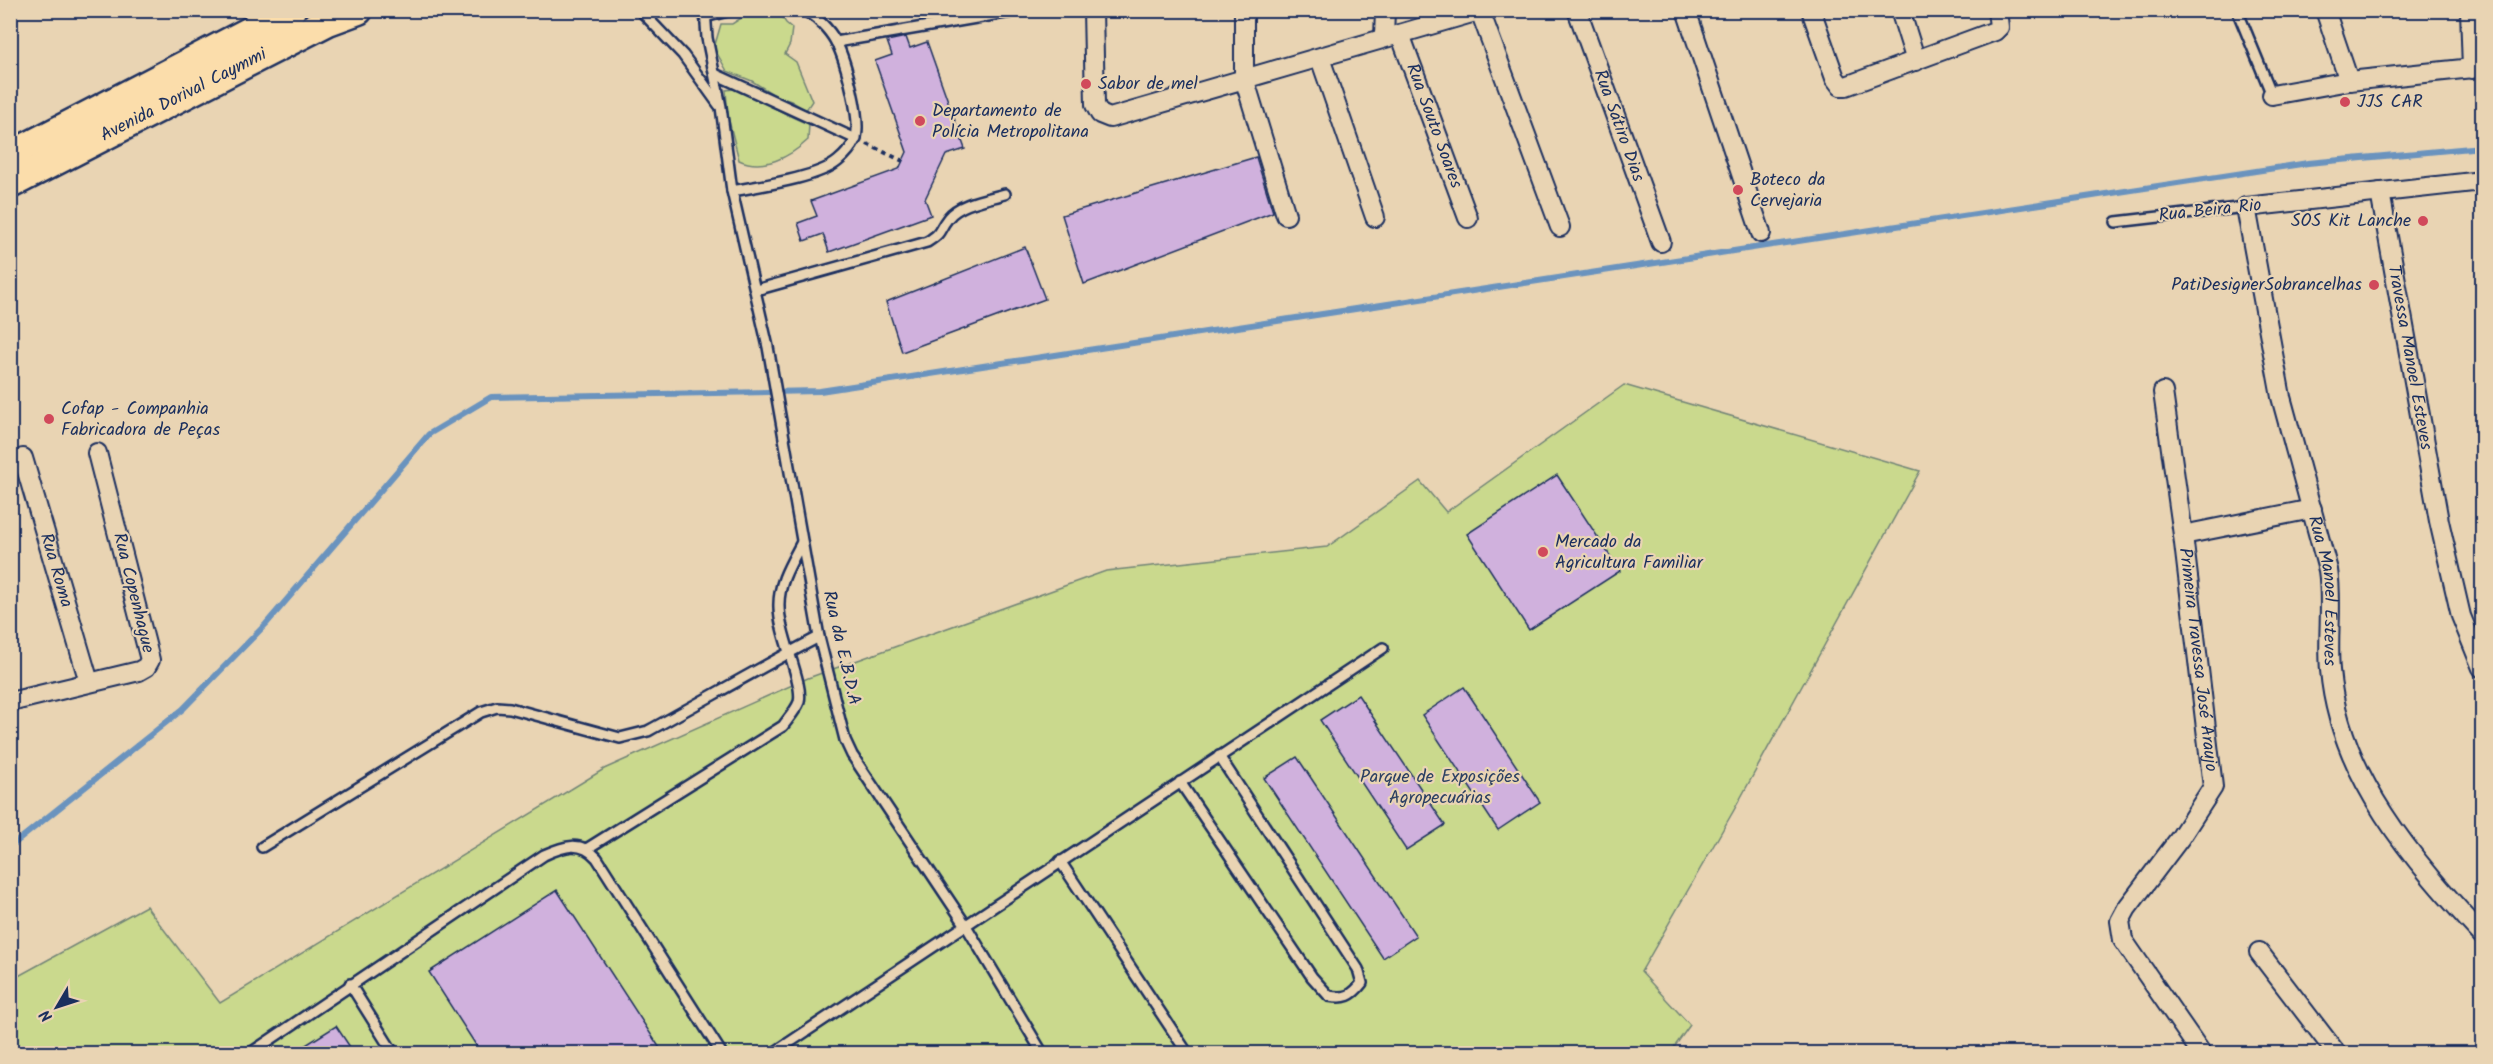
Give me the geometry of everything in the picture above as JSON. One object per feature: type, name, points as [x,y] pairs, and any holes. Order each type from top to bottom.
[{"type":"main road","name":"Avenida Dorival Caymmi","points":[[10,156],[253,20],[291,10]]},
{"type":"main road","name":"Avenida Dorival Caymmi","points":[[10,184],[328,21],[358,10]]},
{"type":"street","points":[[1093,10],[1095,105],[1100,114],[1110,118],[1481,11],[1560,227]]},
{"type":"street","points":[[1244,10],[1244,78],[1286,215]]},
{"type":"street","points":[[1385,10],[1392,36]]},
{"type":"street","name":"Rua Sátiro Dias","points":[[1577,10],[1661,242]]},
{"type":"street","points":[[1686,10],[1761,232]]},
{"type":"street","points":[[1811,10],[1835,78],[1841,86],[1995,31],[1999,27],[1998,14]]},
{"type":"street","points":[[1900,10],[1916,61]]},
{"type":"street","points":[[2325,10],[2349,81]]},
{"type":"street","points":[[2272,95],[2349,81],[2477,68],[2469,10]]},
{"type":"street","name":"Rua Souto Soares","points":[[1392,36],[1468,218]]},
{"type":"street","points":[[1320,58],[1375,217]]},
{"type":"street","name":"Rua Beira Rio","points":[[2246,207],[2482,181]]},
{"type":"street","name":"Travessa Manoel Esteves","points":[[2380,192],[2439,521],[2461,616],[2482,668]]},
{"type":"street","name":"Rua Manoel Esteves","points":[[2246,207],[2281,397],[2331,587],[2330,671],[2342,731],[2377,806],[2456,906],[2482,935]]},
{"type":"street","name":"Primeira Travessa José Araujo","points":[[2163,392],[2183,535],[2213,787],[2180,838],[2127,908],[2120,921],[2120,931],[2123,940],[2202,1053]]},
{"type":"street","name":"Rua Copenhague","points":[[10,702],[139,671],[146,667],[150,660],[98,453]]},
{"type":"street","name":"Rua Roma","points":[[23,458],[89,682]]},
{"type":"street","points":[[2183,535],[2312,509]]},
{"type":"street","points":[[2259,952],[2337,1053]]},
{"type":"lane","points":[[640,10],[683,55],[721,108]]},
{"type":"lane","points":[[705,14],[731,10]]},
{"type":"lane","points":[[732,191],[799,177],[831,167],[841,159],[856,139],[857,118],[836,42],[823,25],[803,10]]},
{"type":"lane","points":[[2237,10],[2272,95]]},
{"type":"lane","points":[[836,42],[1017,11]]},
{"type":"lane","name":"Rua da E.B.D.A","points":[[705,14],[732,191],[768,347],[819,637],[845,740],[852,755],[965,924],[1043,1053]]},
{"type":"lane","points":[[715,74],[856,139]]},
{"type":"lane","points":[[756,290],[927,242],[941,233],[948,217],[960,208],[1005,194]]},
{"type":"lane","name":"Rua Beira Rio","points":[[2116,222],[2246,207]]},
{"type":"lane","points":[[249,1053],[544,855],[573,846],[588,848],[783,726],[798,704],[800,689],[788,653],[779,607],[782,585],[802,541]]},
{"type":"lane","points":[[262,847],[481,712],[497,707],[510,708],[620,738],[633,736],[648,731],[729,688],[819,637]]},
{"type":"lane","points":[[772,1053],[1383,648]]},
{"type":"lane","points":[[1180,782],[1312,977],[1329,996],[1344,998],[1355,992],[1362,982],[1358,969],[1219,756]]},
{"type":"lane","points":[[588,848],[597,858],[722,1053]]},
{"type":"lane","points":[[1060,861],[1188,1053]]},
{"type":"lane","points":[[350,984],[394,1053]]},
{"type":"path","points":[[856,139],[903,161]]},
{"type":"green space","points":[[752,11],[778,11],[792,28],[790,44],[785,54],[796,62],[812,101],[806,110],[791,101],[776,96],[752,81],[727,71],[714,48],[721,24],[732,24]]},
{"type":"green space","points":[[734,89],[809,124],[808,140],[785,157],[767,163],[757,164],[739,160],[728,117],[726,90]]},
{"type":"green space","name":"Parque de Exposições Agropecuárias","points":[[1624,385],[1920,471],[1734,810],[1641,972],[1690,1025],[1670,1053],[11,1054],[11,980],[146,906],[220,1003],[604,769],[808,678],[1106,571],[1327,547],[1420,481],[1446,512]]},
{"type":"building","points":[[906,37],[910,48],[927,42],[965,149],[946,155],[925,199],[931,215],[829,252],[823,234],[804,241],[798,223],[817,216],[811,201],[899,169],[907,152],[875,61],[892,55],[887,41]]},
{"type":"building","points":[[1256,157],[1273,212],[1084,284],[1062,215]]},
{"type":"building","points":[[1025,247],[1045,299],[902,352],[886,302]]},
{"type":"building","name":"Mercado da Agricultura Familiar","points":[[1557,475],[1620,571],[1529,630],[1467,534]]},
{"type":"building","points":[[1464,687],[1540,802],[1498,830],[1422,715]]},
{"type":"building","points":[[1358,695],[1445,825],[1406,850],[1320,720]]},
{"type":"building","points":[[1297,757],[1416,936],[1383,958],[1264,778]]},
{"type":"building","points":[[557,890],[663,1053],[481,1053],[429,972]]},
{"type":"building","points":[[336,1026],[354,1053],[293,1053]]},
{"type":"waterway","points":[[10,847],[183,709],[266,624],[429,434],[491,397],[820,391],[2308,163],[2482,147]]},
{"type":"place","name":"Sabor de mel","points":[[1086,84]]},
{"type":"place","name":"JJS CAR","points":[[2345,102]]},
{"type":"place","name":"Departamento de Polícia Metropolitana","points":[[920,121]]},
{"type":"place","name":"Boteco da Cervejaria","points":[[1738,190]]},
{"type":"place","name":"SOS Kit Lanche","points":[[2423,221]]},
{"type":"place","name":"PatiDesignerSobrancelhas","points":[[2374,285]]},
{"type":"place","name":"Cofap - Companhia Fabricadora de Peças","points":[[49,419]]},
{"type":"place","name":"Mercado da Agricultura Familiar","points":[[1543,552]]}]
